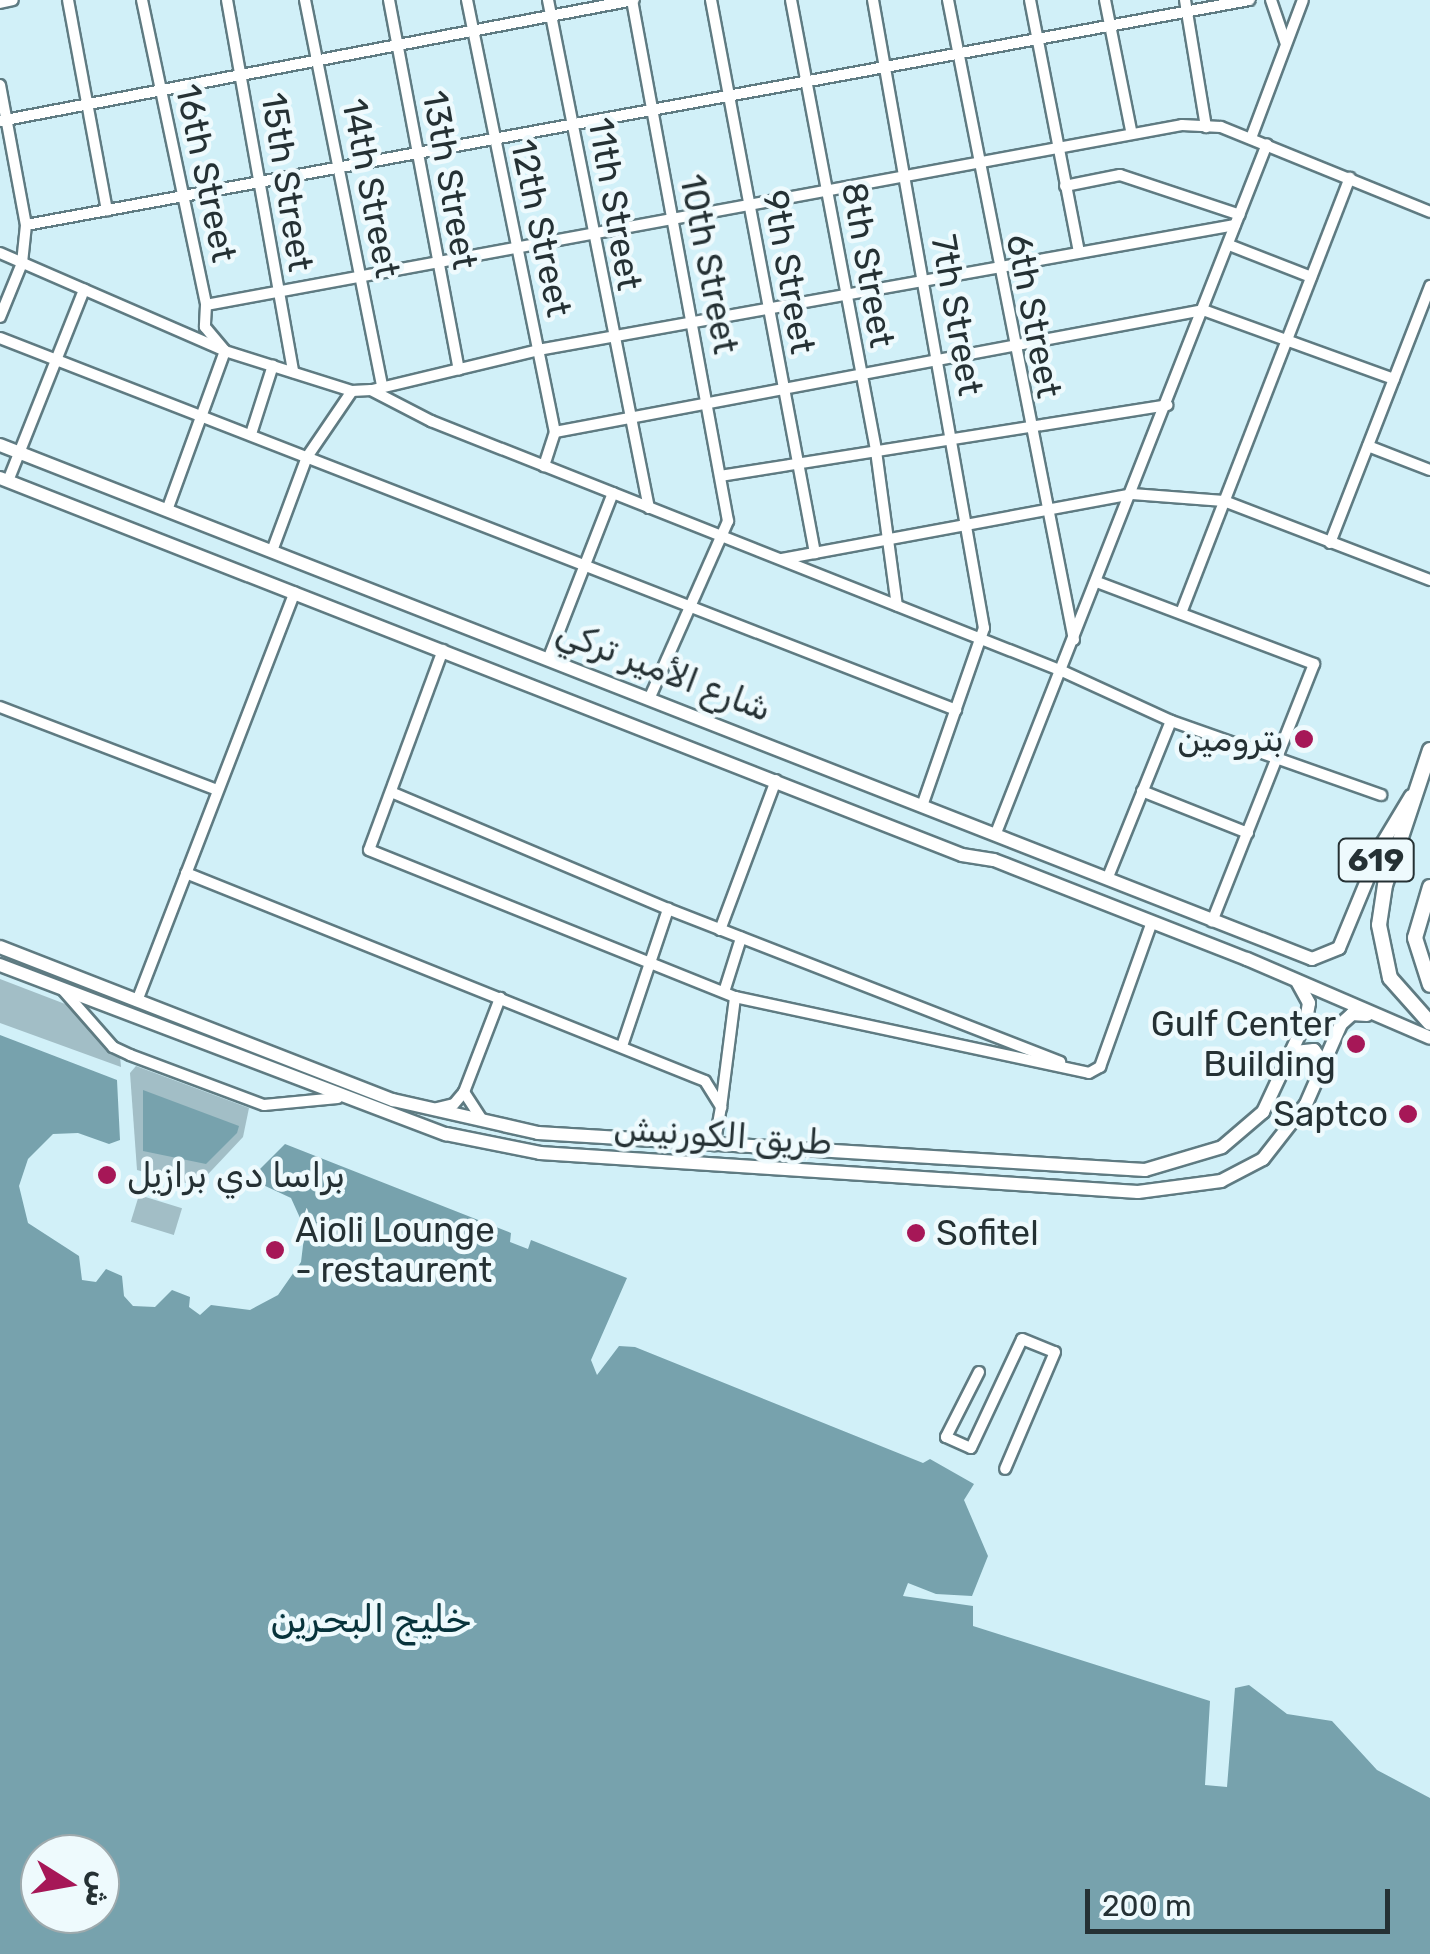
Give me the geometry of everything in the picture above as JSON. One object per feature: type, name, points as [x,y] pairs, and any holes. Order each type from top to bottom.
[{"type":"highway","name":"619","points":[[1424,781],[1430,750]]},
{"type":"highway","points":[[1424,781],[1385,885],[1380,939],[1396,988],[1430,1023]]},
{"type":"highway","name":"619","points":[[1430,888],[1415,950],[1430,985]]},
{"type":"main road","name":"شارع الأمير تركي","points":[[0,445],[924,803],[1304,957],[1326,957],[1338,948],[1382,844],[1424,781]]},
{"type":"main road","name":"شارع الأمير تركي","points":[[4,479],[962,855],[994,860],[1286,974],[1383,1020]]},
{"type":"main road","points":[[994,860],[1000,835]]},
{"type":"main road","name":"طريق الكورنيش","points":[[0,947],[426,1109],[484,1123],[538,1133],[714,1146],[1167,1167],[1207,1155],[1250,1127],[1295,1052],[1308,1002],[1286,974]]},
{"type":"main road","name":"طريق الكورنيش","points":[[0,965],[338,1098],[446,1134],[540,1153],[1174,1191],[1221,1181],[1263,1159],[1297,1119],[1346,1017],[1383,1020]]},
{"type":"main road","points":[[1383,1020],[1430,1038]]},
{"type":"main road","points":[[1295,1052],[1314,1050],[1324,1064]]},
{"type":"street","points":[[0,2],[13,0]]},
{"type":"street","points":[[68,0],[107,210]]},
{"type":"street","name":"16th Street","points":[[142,0],[206,305],[205,327],[226,351]]},
{"type":"street","name":"15th Street","points":[[227,0],[264,181],[277,295],[293,372]]},
{"type":"street","name":"14th Street","points":[[305,0],[360,273],[377,388]]},
{"type":"street","name":"13th Street","points":[[389,0],[421,151],[434,261],[459,369]]},
{"type":"street","name":"12th Street","points":[[467,0],[555,432],[544,466]]},
{"type":"street","name":"11th Street","points":[[548,0],[590,232],[648,508]]},
{"type":"street","points":[[3,121],[242,72],[633,0]]},
{"type":"street","name":"10th Street","points":[[633,0],[728,521],[716,534]]},
{"type":"street","name":"9th Street","points":[[711,0],[815,553]]},
{"type":"street","name":"8th Street","points":[[791,0],[876,451],[897,606]]},
{"type":"street","name":"7th Street","points":[[873,0],[951,436],[982,640]]},
{"type":"street","name":"6th Street","points":[[948,0],[1012,348],[1074,641]]},
{"type":"street","points":[[1030,0],[1054,144],[1079,252]]},
{"type":"street","points":[[1106,0],[1130,130]]},
{"type":"street","points":[[26,225],[805,78],[1110,26],[1186,6],[1249,0]]},
{"type":"street","points":[[1271,0],[1286,44]]},
{"type":"street","points":[[1251,138],[1303,0]]},
{"type":"street","points":[[1186,6],[1206,127]]},
{"type":"street","points":[[0,86],[3,121],[26,225],[22,263],[0,317]]},
{"type":"street","points":[[206,305],[277,295],[360,273],[1130,130],[1206,127],[1251,138],[1430,212]]},
{"type":"street","points":[[1000,835],[1268,144]]},
{"type":"street","points":[[1064,186],[1120,175],[1238,220]]},
{"type":"street","points":[[1181,613],[1350,178]]},
{"type":"street","points":[[0,253],[226,351],[352,390],[377,388],[538,350],[692,321],[997,271],[1238,220]]},
{"type":"street","points":[[1229,245],[1311,277]]},
{"type":"street","points":[[1330,543],[1430,286]]},
{"type":"street","points":[[4,479],[19,452],[84,290]]},
{"type":"street","points":[[555,432],[1203,310],[1394,380]]},
{"type":"street","points":[[0,338],[586,562],[956,710]]},
{"type":"street","points":[[167,510],[226,351]]},
{"type":"street","points":[[251,434],[273,366]]},
{"type":"street","points":[[377,388],[544,466],[1062,671],[1171,721],[1381,796]]},
{"type":"street","points":[[272,551],[307,457],[352,390]]},
{"type":"street","points":[[720,476],[1028,423],[1166,405]]},
{"type":"street","points":[[1368,446],[1430,470]]},
{"type":"street","points":[[549,657],[613,494]]},
{"type":"street","points":[[779,559],[965,528],[1132,494],[1224,501],[1430,580]]},
{"type":"street","points":[[650,696],[716,534]]},
{"type":"street","points":[[1097,582],[1314,664],[1212,922]]},
{"type":"street","points":[[137,1001],[295,592]]},
{"type":"street","points":[[924,803],[982,640]]},
{"type":"street","points":[[443,650],[368,850],[730,994],[1089,1073],[1100,1067],[1152,922]]},
{"type":"street","points":[[0,706],[217,790]]},
{"type":"street","points":[[1108,877],[1171,721]]},
{"type":"street","points":[[720,930],[776,780]]},
{"type":"street","points":[[1142,791],[1248,832]]},
{"type":"street","points":[[391,792],[668,910],[1089,1073]]},
{"type":"street","points":[[186,874],[705,1082],[721,1107]]},
{"type":"street","points":[[622,1046],[668,910]]},
{"type":"street","points":[[714,1146],[730,994],[741,938]]},
{"type":"street","points":[[62,990],[113,1047],[130,1055],[264,1105],[338,1098]]},
{"type":"street","points":[[426,1109],[454,1104],[464,1092],[500,998]]},
{"type":"street","points":[[464,1092],[484,1123]]},
{"type":"street","points":[[979,1372],[946,1438],[971,1448],[1022,1339],[1055,1352],[1005,1469]]},
{"type":"shaded area","points":[[0,979],[73,1007],[120,1056],[121,1067],[0,1023]]},
{"type":"shaded area","points":[[136,1066],[249,1108],[243,1137],[197,1186],[137,1170],[130,1073]]},
{"type":"shaded area","points":[[139,1195],[182,1208],[174,1235],[131,1222]]},
{"type":"water","name":"خليج البحرين","points":[[0,1035],[117,1080],[120,1140],[109,1144],[78,1133],[53,1134],[28,1159],[19,1186],[28,1223],[79,1256],[82,1280],[96,1282],[106,1269],[122,1276],[124,1296],[133,1306],[155,1307],[172,1290],[190,1297],[189,1307],[200,1315],[211,1305],[250,1310],[278,1295],[301,1262],[305,1229],[291,1198],[250,1179],[285,1144],[511,1233],[510,1242],[528,1249],[531,1240],[627,1278],[591,1360],[597,1375],[619,1346],[635,1347],[923,1463],[930,1459],[974,1484],[964,1500],[988,1556],[972,1596],[936,1594],[908,1583],[903,1596],[973,1606],[973,1626],[1210,1701],[1205,1785],[1227,1787],[1235,1688],[1249,1685],[1287,1714],[1332,1721],[1377,1770],[1430,1798],[1430,1954],[0,1954]]},
{"type":"water","points":[[143,1090],[239,1126],[237,1133],[206,1164],[143,1151]]},
{"type":"place","name":"بترومين","points":[[1304,739]]},
{"type":"place","name":"Gulf Center Building","points":[[1356,1044]]},
{"type":"place","name":"Saptco","points":[[1408,1114]]},
{"type":"place","name":"براسا دي برازيل","points":[[107,1175]]},
{"type":"place","name":"Sofitel","points":[[916,1233]]},
{"type":"place","name":"Aioli Lounge - restaurent","points":[[275,1250]]}]
